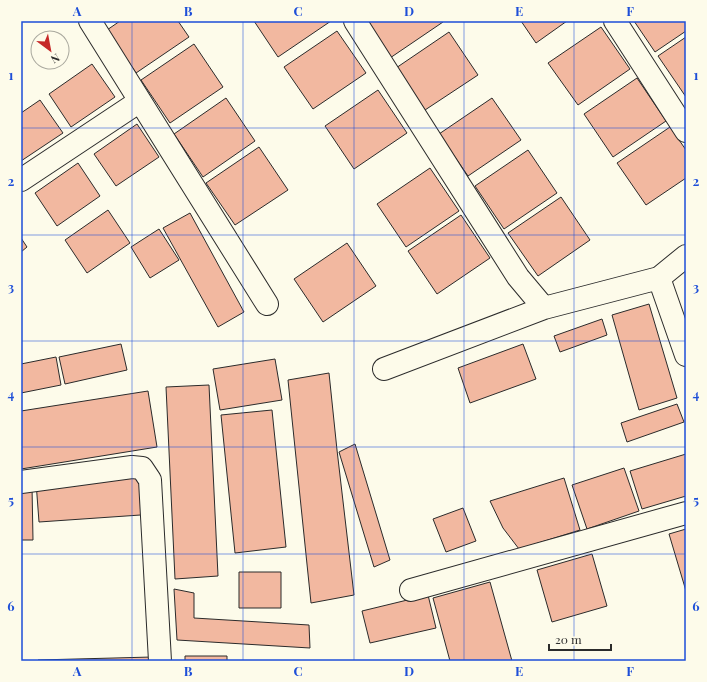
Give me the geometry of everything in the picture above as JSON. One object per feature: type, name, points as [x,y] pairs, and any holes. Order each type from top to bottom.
[{"type":"street","points":[[90,21],[267,304]]},
{"type":"street","points":[[355,21],[518,277],[544,308]]},
{"type":"street","points":[[615,21],[686,131]]},
{"type":"street","points":[[21,180],[140,101]]},
{"type":"street","points":[[384,369],[544,308],[660,278],[686,256]]},
{"type":"street","points":[[660,278],[686,355]]},
{"type":"street","points":[[21,482],[132,467],[142,468],[150,480],[160,661]]},
{"type":"street","points":[[411,590],[686,513]]},
{"type":"building","points":[[120,21],[178,21],[189,37],[136,73],[107,30]]},
{"type":"building","points":[[254,21],[331,21],[278,57]]},
{"type":"building","points":[[365,21],[443,21],[443,22],[390,58]]},
{"type":"building","points":[[521,21],[567,21],[536,43]]},
{"type":"building","points":[[634,21],[686,21],[686,31],[655,52]]},
{"type":"building","points":[[601,27],[630,69],[578,105],[548,63]]},
{"type":"building","points":[[337,31],[366,73],[313,109],[284,67]]},
{"type":"building","points":[[449,32],[478,75],[425,110],[396,68]]},
{"type":"building","points":[[686,37],[686,97],[658,56]]},
{"type":"building","points":[[194,44],[223,87],[170,123],[141,80]]},
{"type":"building","points":[[92,64],[115,97],[71,127],[49,94]]},
{"type":"building","points":[[637,78],[666,121],[613,157],[584,114]]},
{"type":"building","points":[[378,90],[407,133],[354,169],[325,126]]},
{"type":"building","points":[[226,98],[255,141],[203,177],[174,134]]},
{"type":"building","points":[[492,98],[521,140],[468,176],[439,134]]},
{"type":"building","points":[[40,100],[63,133],[21,161],[21,113]]},
{"type":"building","points":[[137,124],[159,157],[116,186],[94,154]]},
{"type":"building","points":[[670,127],[686,150],[686,178],[646,205],[617,163]]},
{"type":"building","points":[[259,147],[288,190],[235,225],[206,183]]},
{"type":"building","points":[[528,150],[557,193],[504,229],[475,186]]},
{"type":"building","points":[[78,163],[100,196],[57,226],[35,193]]},
{"type":"building","points":[[430,168],[459,211],[406,247],[377,204]]},
{"type":"building","points":[[561,197],[590,240],[538,276],[508,233]]},
{"type":"building","points":[[108,210],[130,243],[87,273],[65,240]]},
{"type":"building","points":[[190,213],[244,312],[218,327],[163,228]]},
{"type":"building","points":[[461,215],[490,258],[437,294],[408,251]]},
{"type":"building","points":[[159,229],[179,260],[150,278],[131,247]]},
{"type":"building","points":[[21,238],[27,247],[21,252]]},
{"type":"building","points":[[347,243],[376,286],[323,322],[294,279]]},
{"type":"building","points":[[649,304],[677,398],[639,410],[612,315]]},
{"type":"building","points":[[602,319],[607,335],[560,352],[554,336]]},
{"type":"building","points":[[121,344],[127,370],[65,384],[59,357]]},
{"type":"building","points":[[523,344],[536,379],[470,403],[458,368]]},
{"type":"building","points":[[56,357],[61,385],[21,393],[21,364]]},
{"type":"building","points":[[275,359],[282,400],[220,410],[213,369]]},
{"type":"building","points":[[329,373],[354,595],[311,603],[288,380]]},
{"type":"building","points":[[209,385],[218,576],[175,579],[166,387]]},
{"type":"building","points":[[148,391],[157,447],[21,469],[21,411]]},
{"type":"building","points":[[677,404],[684,422],[627,442],[621,423]]},
{"type":"building","points":[[272,410],[286,547],[235,553],[221,415]]},
{"type":"building","points":[[355,444],[390,560],[374,567],[339,452]]},
{"type":"building","points":[[686,454],[686,496],[642,509],[630,471]]},
{"type":"building","points":[[624,468],[639,511],[587,529],[572,485]]},
{"type":"building","points":[[152,474],[155,514],[39,522],[36,482]]},
{"type":"building","points":[[564,478],[580,530],[519,549],[503,528],[490,501]]},
{"type":"building","points":[[21,486],[32,486],[33,540],[21,540]]},
{"type":"building","points":[[463,508],[476,541],[446,552],[433,519]]},
{"type":"building","points":[[686,529],[686,591],[669,534]]},
{"type":"building","points":[[592,554],[607,606],[552,622],[537,570]]},
{"type":"building","points":[[239,572],[281,572],[281,608],[239,608]]},
{"type":"building","points":[[490,582],[512,661],[450,661],[433,598]]},
{"type":"building","points":[[174,589],[194,593],[194,618],[309,625],[310,648],[177,640]]},
{"type":"building","points":[[428,595],[436,628],[370,643],[362,611]]},
{"type":"building","points":[[185,656],[227,656],[227,661],[185,661]]},
{"type":"building","points":[[152,657],[152,661],[38,661],[38,660]]}]
